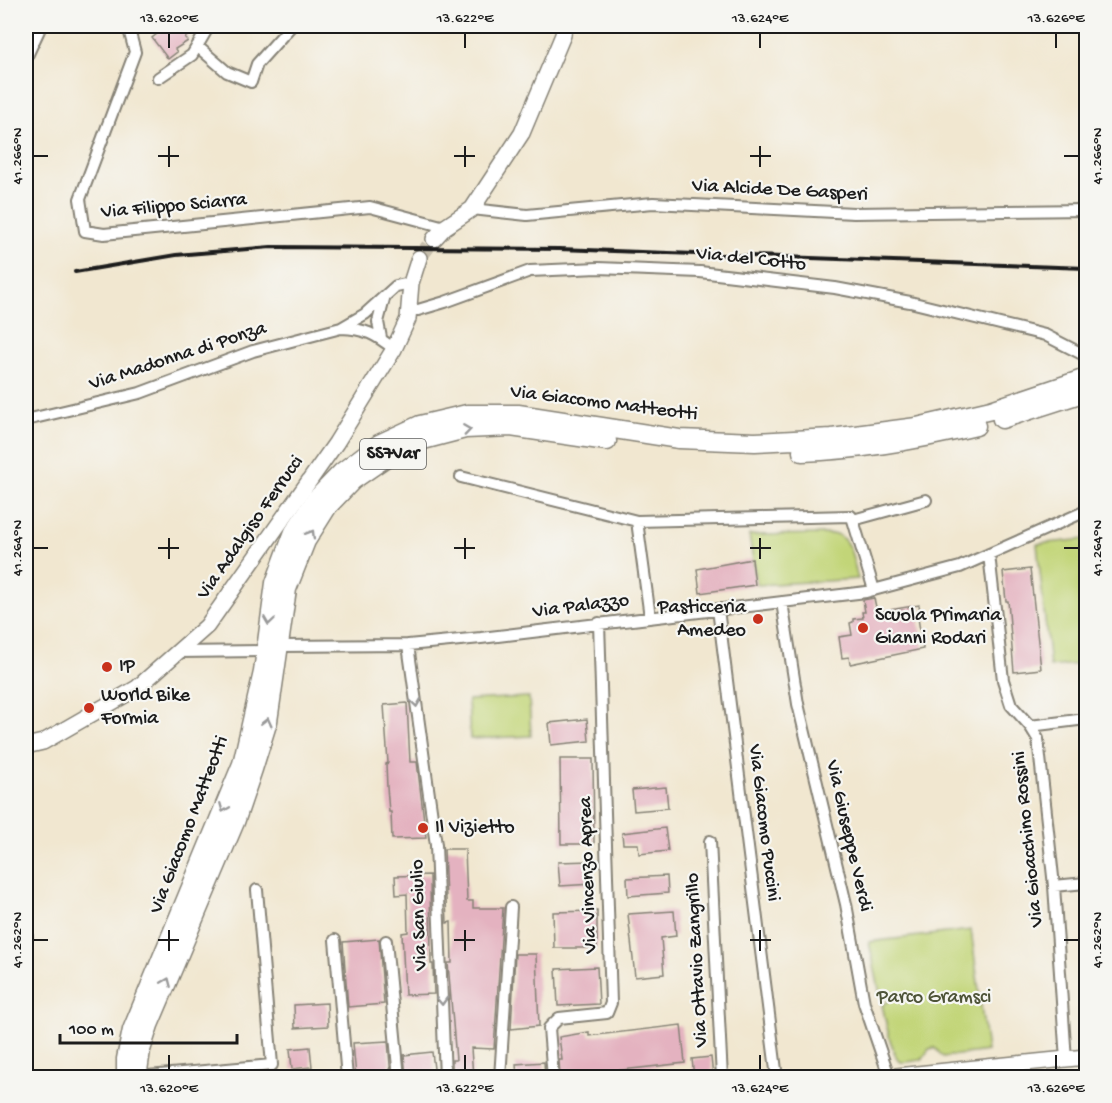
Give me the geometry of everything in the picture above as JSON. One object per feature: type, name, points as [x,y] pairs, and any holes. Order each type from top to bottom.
[{"type":"main road","name":"Via Giacomo Matteotti","points":[[272,648],[275,583],[294,532],[316,499],[335,478],[379,444],[420,425],[467,414],[518,414],[679,439],[755,442],[832,438],[917,427],[1080,387]]},
{"type":"main road","name":"Via Giacomo Matteotti","points":[[134,1077],[126,1059],[132,1030],[242,764],[263,672],[272,648],[287,589],[306,541],[328,506],[353,480],[385,458],[423,440],[465,429],[511,427],[679,450],[755,454],[837,451],[918,440],[994,422],[1080,387]]},
{"type":"street","points":[[26,58],[41,26]]},
{"type":"street","name":"Via Filippo Sciarra","points":[[128,26],[135,52],[80,199],[85,231],[104,234],[370,207],[445,227]]},
{"type":"street","points":[[158,78],[192,55],[209,26]]},
{"type":"street","points":[[197,46],[227,72],[251,82],[257,63],[291,26]]},
{"type":"street","points":[[434,238],[445,227],[472,209],[522,133],[563,35],[564,26]]},
{"type":"street","name":"Via Alcide De Gasperi","points":[[472,209],[527,215],[653,203],[854,213],[1086,210]]},
{"type":"street","name":"Via Adalgiso Ferrucci","points":[[26,746],[43,742],[137,688],[207,626],[336,443],[394,349],[405,328],[411,283],[419,258]]},
{"type":"street","name":"Via del Cotto","points":[[409,310],[418,310],[530,272],[598,268],[700,272],[835,288],[910,302],[1045,335],[1086,356]]},
{"type":"street","name":"Via Madonna di Ponza","points":[[26,420],[140,393],[253,351],[341,328],[365,314],[396,286],[411,283]]},
{"type":"street","points":[[381,338],[378,322],[384,298]]},
{"type":"street","name":"Via Madonna di Ponza","points":[[341,328],[372,333],[394,349]]},
{"type":"street","points":[[461,477],[637,521],[851,516],[874,590]]},
{"type":"street","points":[[853,520],[926,500]]},
{"type":"street","name":"Via Palazzo","points":[[178,652],[408,645],[874,590],[960,567],[1086,511]]},
{"type":"street","points":[[637,521],[650,617]]},
{"type":"street","name":"Via Gioacchino Rossini","points":[[989,554],[1003,680],[1011,705],[1030,726],[1038,740],[1054,886],[1066,1060]]},
{"type":"street","name":"Via Giuseppe Verdi","points":[[782,602],[798,704],[846,904],[864,1004],[883,1077]]},
{"type":"street","name":"Via Giacomo Puccini","points":[[718,609],[777,1077]]},
{"type":"street","name":"Via Vincenzo Aprea","points":[[553,1077],[549,1028],[559,1018],[607,1013],[611,1004],[599,623]]},
{"type":"street","name":"Via San Giulio","points":[[408,645],[436,844],[445,1077]]},
{"type":"street","points":[[1030,726],[1086,719]]},
{"type":"street","name":"Via Ottavio Zangrillo","points":[[710,841],[722,1077]]},
{"type":"street","points":[[1054,886],[1086,883]]},
{"type":"street","points":[[134,1077],[272,1065],[257,890]]},
{"type":"street","points":[[500,1077],[511,907]]},
{"type":"street","points":[[26,926],[27,938]]},
{"type":"street","points":[[335,940],[346,1077]]},
{"type":"street","points":[[386,941],[399,1077]]},
{"type":"street","points":[[883,1077],[1086,1057]]},
{"type":"green space","points":[[836,534],[849,547],[858,579],[757,585],[749,535]]},
{"type":"green space","points":[[1086,539],[1086,663],[1050,667],[1037,544]]},
{"type":"green space","points":[[529,697],[531,736],[470,739],[468,700]]},
{"type":"green space","name":"Parco Gramsci","points":[[971,930],[987,1051],[943,1057],[935,1048],[929,1049],[922,1060],[902,1062],[898,1060],[889,1037],[882,1005],[889,1001],[889,996],[880,994],[869,942]]},
{"type":"building","points":[[167,26],[197,26],[185,38],[188,41],[175,49],[177,52],[168,59],[152,38]]},
{"type":"building","points":[[752,559],[755,585],[700,593],[697,569]]},
{"type":"building","points":[[1030,569],[1041,669],[1014,672],[1003,572]]},
{"type":"building","points":[[874,598],[877,612],[919,605],[921,617],[918,618],[923,649],[850,664],[849,657],[842,658],[839,637],[852,635],[850,623],[853,619],[863,618],[862,612],[865,612],[863,600]]},
{"type":"building","points":[[407,703],[410,762],[417,762],[426,838],[392,839],[387,787],[386,764],[388,763],[384,705]]},
{"type":"building","points":[[587,719],[589,741],[551,745],[549,723]]},
{"type":"building","points":[[560,759],[593,759],[594,844],[561,844]]},
{"type":"building","points":[[666,787],[668,808],[634,811],[632,790]]},
{"type":"building","points":[[665,828],[668,851],[639,854],[638,844],[623,844],[622,833]]},
{"type":"building","points":[[444,849],[465,849],[467,901],[473,901],[473,908],[503,908],[494,1049],[471,1048],[473,1077],[452,1077],[452,1060],[456,1060],[448,963],[452,963],[451,922],[447,923]]},
{"type":"building","points":[[592,861],[593,884],[560,886],[558,862]]},
{"type":"building","points":[[430,875],[431,964],[433,964],[434,994],[405,995],[402,933],[408,932],[407,894],[396,895],[395,876]]},
{"type":"building","points":[[667,876],[668,893],[628,896],[627,878]]},
{"type":"building","points":[[597,911],[597,948],[554,948],[553,912]]},
{"type":"building","points":[[674,911],[676,936],[661,938],[664,974],[635,977],[628,914]]},
{"type":"building","points":[[379,939],[384,1004],[348,1007],[343,942]]},
{"type":"building","points":[[515,954],[536,954],[539,1026],[511,1029]]},
{"type":"building","points":[[597,967],[599,1004],[558,1006],[556,969]]},
{"type":"building","points":[[327,1003],[328,1026],[295,1028],[294,1005]]},
{"type":"building","points":[[681,1025],[685,1063],[595,1073],[595,1075],[560,1077],[559,1060],[562,1060],[559,1037],[589,1032],[589,1036]]},
{"type":"building","points":[[388,1041],[391,1077],[356,1077],[353,1043]]},
{"type":"building","points":[[310,1047],[312,1067],[292,1069],[290,1049]]},
{"type":"building","points":[[432,1052],[435,1077],[406,1077],[404,1055]]},
{"type":"building","points":[[711,1057],[713,1077],[694,1077],[692,1059]]},
{"type":"building","points":[[544,1062],[545,1077],[517,1077],[516,1064]]},
{"type":"tunnel","points":[[419,258],[434,239]]},
{"type":"railway","points":[[75,272],[176,255],[271,247],[559,249],[1086,268]]},
{"type":"place","name":"Pasticceria Amedeo","points":[[758,619]]},
{"type":"place","name":"Scuola Primaria Gianni Rodari","points":[[863,628]]},
{"type":"place","name":"IP","points":[[107,667]]},
{"type":"place","name":"World Bike Formia","points":[[89,708]]},
{"type":"place","name":"Il Vizietto","points":[[423,828]]}]
